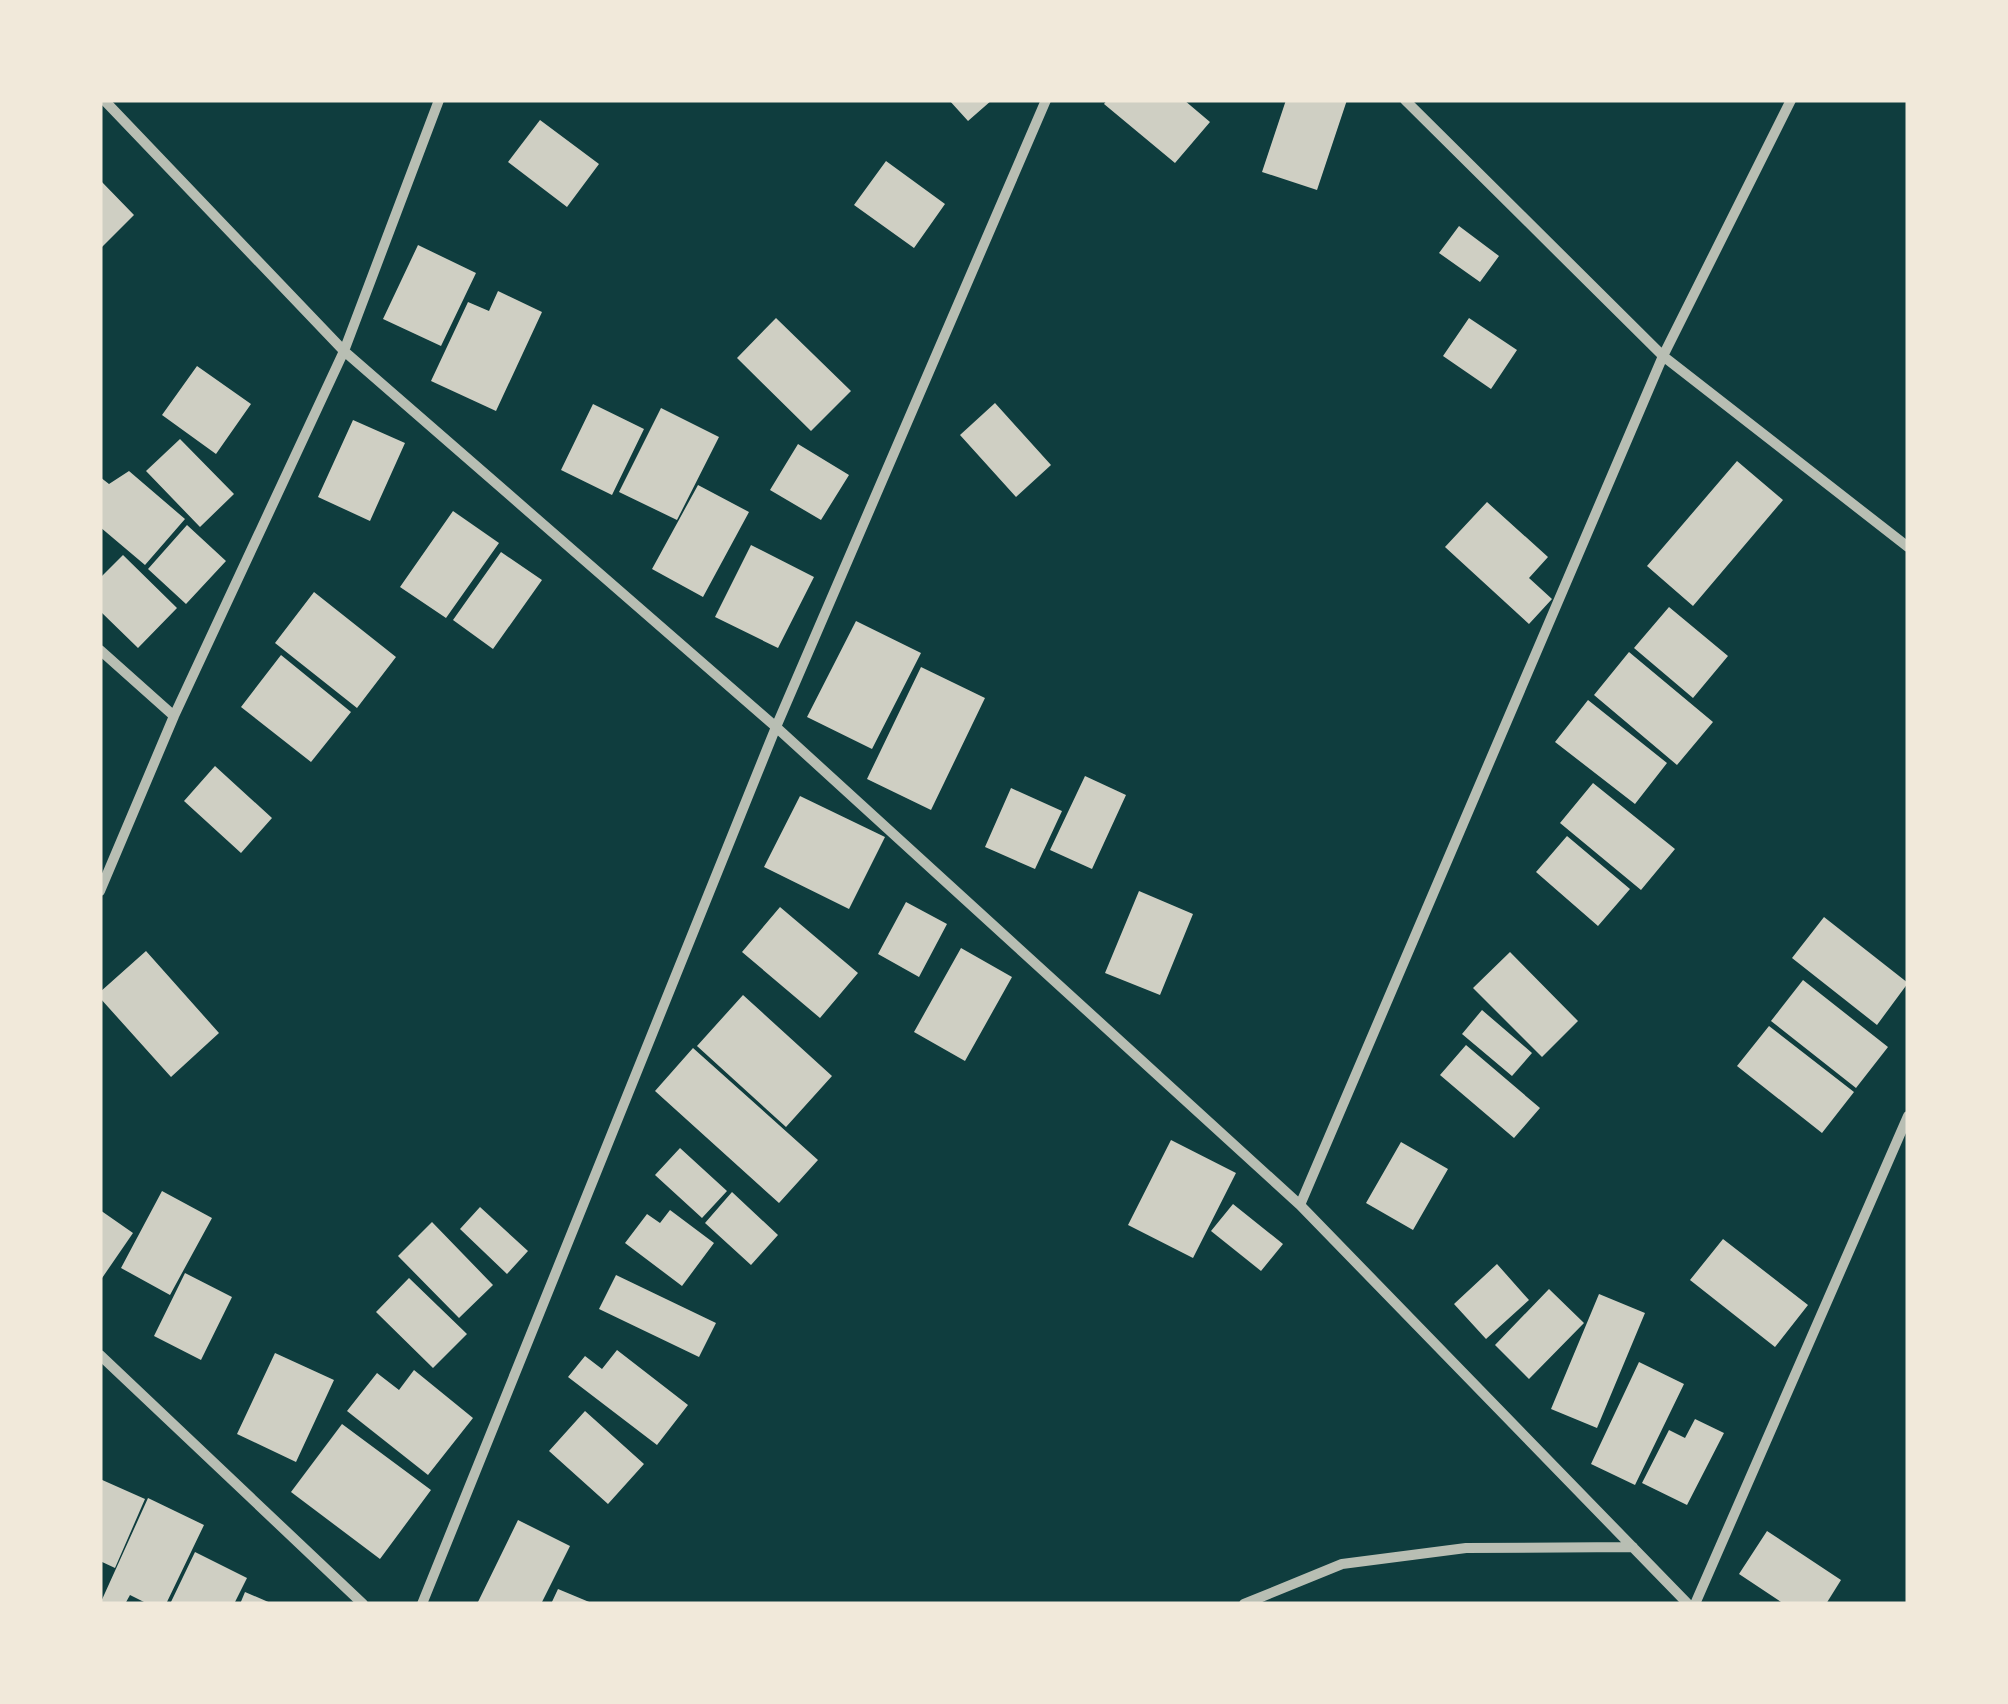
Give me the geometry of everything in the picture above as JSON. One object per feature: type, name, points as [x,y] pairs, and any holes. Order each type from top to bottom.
[{"type":"street","points":[[104,100],[344,351],[776,726],[1300,1205],[1692,1604],[1908,1116]]},
{"type":"street","points":[[100,890],[174,716],[344,351],[439,100]]},
{"type":"street","points":[[422,1604],[776,726],[1046,100]]},
{"type":"street","points":[[1405,100],[1664,356],[1908,547]]},
{"type":"street","points":[[1300,1205],[1664,356],[1791,100]]},
{"type":"street","points":[[100,650],[174,716]]},
{"type":"street","points":[[100,1355],[363,1604]]},
{"type":"street","points":[[1244,1604],[1342,1564],[1466,1548],[1634,1547]]},
{"type":"building","points":[[949,100],[992,100],[968,121]]},
{"type":"building","points":[[1107,100],[1184,100],[1210,122],[1175,163],[1104,104]]},
{"type":"building","points":[[1286,100],[1347,100],[1317,190],[1262,172]]},
{"type":"building","points":[[540,120],[599,164],[567,207],[508,162]]},
{"type":"building","points":[[886,161],[945,204],[914,248],[854,205]]},
{"type":"building","points":[[100,180],[134,215],[100,249]]},
{"type":"building","points":[[1459,226],[1499,256],[1480,282],[1439,253]]},
{"type":"building","points":[[418,245],[476,273],[441,346],[383,319]]},
{"type":"building","points":[[498,291],[542,312],[496,411],[431,381],[468,302],[489,311]]},
{"type":"building","points":[[776,318],[851,391],[811,431],[737,358]]},
{"type":"building","points":[[1469,318],[1517,350],[1491,389],[1443,356]]},
{"type":"building","points":[[197,366],[251,404],[216,454],[162,415]]},
{"type":"building","points":[[995,403],[1051,465],[1016,497],[960,435]]},
{"type":"building","points":[[593,404],[644,429],[612,495],[561,470]]},
{"type":"building","points":[[661,408],[719,437],[677,520],[619,492]]},
{"type":"building","points":[[353,420],[405,443],[370,521],[318,497]]},
{"type":"building","points":[[180,439],[234,494],[200,527],[146,471]]},
{"type":"building","points":[[798,444],[849,475],[821,520],[770,490]]},
{"type":"building","points":[[1737,461],[1783,500],[1693,606],[1647,566]]},
{"type":"building","points":[[129,471],[185,519],[145,565],[100,527],[100,477],[109,484]]},
{"type":"building","points":[[698,485],[749,512],[703,597],[652,569]]},
{"type":"building","points":[[1487,502],[1548,557],[1529,578],[1552,599],[1529,624],[1445,547]]},
{"type":"building","points":[[453,511],[499,543],[446,618],[400,587]]},
{"type":"building","points":[[187,525],[226,561],[186,604],[148,569]]},
{"type":"building","points":[[751,545],[814,577],[778,648],[715,617]]},
{"type":"building","points":[[501,552],[542,580],[493,649],[453,620]]},
{"type":"building","points":[[123,555],[177,608],[138,648],[100,611],[100,578]]},
{"type":"building","points":[[314,592],[396,657],[357,708],[275,643]]},
{"type":"building","points":[[1669,607],[1728,656],[1693,698],[1634,648]]},
{"type":"building","points":[[856,621],[921,653],[872,749],[807,717]]},
{"type":"building","points":[[1629,652],[1713,722],[1677,765],[1594,695]]},
{"type":"building","points":[[281,655],[351,712],[311,762],[241,707]]},
{"type":"building","points":[[921,667],[985,698],[931,810],[867,779]]},
{"type":"building","points":[[1588,700],[1667,763],[1635,804],[1555,742]]},
{"type":"building","points":[[215,766],[272,818],[241,853],[184,801]]},
{"type":"building","points":[[1085,776],[1126,795],[1092,869],[1050,850]]},
{"type":"building","points":[[1593,783],[1675,849],[1641,890],[1560,823]]},
{"type":"building","points":[[1011,788],[1062,811],[1035,869],[985,847]]},
{"type":"building","points":[[800,796],[885,837],[849,909],[764,867]]},
{"type":"building","points":[[1567,836],[1630,889],[1598,926],[1536,872]]},
{"type":"building","points":[[1139,891],[1193,914],[1160,995],[1105,973]]},
{"type":"building","points":[[906,902],[947,924],[919,977],[878,954]]},
{"type":"building","points":[[780,907],[858,973],[820,1018],[742,952]]},
{"type":"building","points":[[1824,917],[1908,983],[1877,1025],[1792,958]]},
{"type":"building","points":[[961,948],[1012,977],[965,1061],[914,1032]]},
{"type":"building","points":[[146,951],[219,1033],[171,1077],[100,998],[100,992]]},
{"type":"building","points":[[1510,952],[1578,1021],[1542,1057],[1473,988]]},
{"type":"building","points":[[1803,980],[1888,1047],[1856,1088],[1771,1021]]},
{"type":"building","points":[[743,995],[832,1076],[786,1127],[697,1046]]},
{"type":"building","points":[[1482,1010],[1532,1053],[1512,1076],[1462,1034]]},
{"type":"building","points":[[1769,1026],[1854,1092],[1822,1133],[1737,1066]]},
{"type":"building","points":[[1466,1045],[1540,1108],[1514,1138],[1440,1075]]},
{"type":"building","points":[[693,1048],[818,1160],[779,1203],[655,1091]]},
{"type":"building","points":[[1171,1140],[1236,1173],[1193,1258],[1128,1225]]},
{"type":"building","points":[[1401,1142],[1448,1169],[1413,1230],[1366,1203]]},
{"type":"building","points":[[680,1148],[727,1191],[702,1218],[655,1175]]},
{"type":"building","points":[[162,1191],[212,1218],[170,1295],[121,1268]]},
{"type":"building","points":[[732,1192],[778,1235],[751,1265],[705,1223]]},
{"type":"building","points":[[1233,1204],[1283,1244],[1261,1271],[1211,1231]]},
{"type":"building","points":[[480,1207],[528,1251],[507,1274],[460,1229]]},
{"type":"building","points":[[100,1210],[133,1233],[100,1281]]},
{"type":"building","points":[[670,1210],[714,1243],[682,1286],[625,1243],[647,1214],[660,1223]]},
{"type":"building","points":[[432,1222],[493,1285],[459,1318],[398,1256]]},
{"type":"building","points":[[1723,1239],[1808,1305],[1775,1347],[1690,1280]]},
{"type":"building","points":[[1497,1264],[1529,1300],[1486,1339],[1454,1304]]},
{"type":"building","points":[[185,1273],[232,1297],[201,1360],[154,1336]]},
{"type":"building","points":[[616,1275],[716,1323],[699,1357],[599,1309]]},
{"type":"building","points":[[409,1278],[467,1334],[433,1368],[376,1312]]},
{"type":"building","points":[[1549,1289],[1584,1323],[1529,1379],[1495,1345]]},
{"type":"building","points":[[1599,1294],[1645,1313],[1597,1428],[1551,1409]]},
{"type":"building","points":[[617,1350],[688,1405],[657,1445],[568,1377],[585,1356],[602,1369]]},
{"type":"building","points":[[275,1353],[334,1380],[296,1462],[237,1434]]},
{"type":"building","points":[[1639,1362],[1684,1384],[1635,1485],[1591,1464]]},
{"type":"building","points":[[414,1370],[473,1418],[428,1475],[347,1411],[377,1373],[399,1390]]},
{"type":"building","points":[[585,1411],[644,1464],[608,1504],[549,1451]]},
{"type":"building","points":[[1695,1419],[1724,1433],[1687,1505],[1642,1483],[1669,1430],[1685,1438]]},
{"type":"building","points":[[342,1424],[431,1490],[380,1559],[291,1492]]},
{"type":"building","points":[[100,1479],[145,1499],[115,1568],[100,1561]]},
{"type":"building","points":[[148,1498],[204,1525],[166,1604],[148,1604],[130,1595],[125,1604],[100,1604]]},
{"type":"building","points":[[518,1520],[570,1546],[541,1604],[477,1604]]},
{"type":"building","points":[[1767,1531],[1841,1580],[1826,1604],[1784,1604],[1739,1574]]},
{"type":"building","points":[[195,1552],[247,1578],[234,1604],[170,1604]]},
{"type":"building","points":[[558,1589],[594,1604],[551,1604]]},
{"type":"building","points":[[245,1592],[273,1604],[240,1604]]}]
